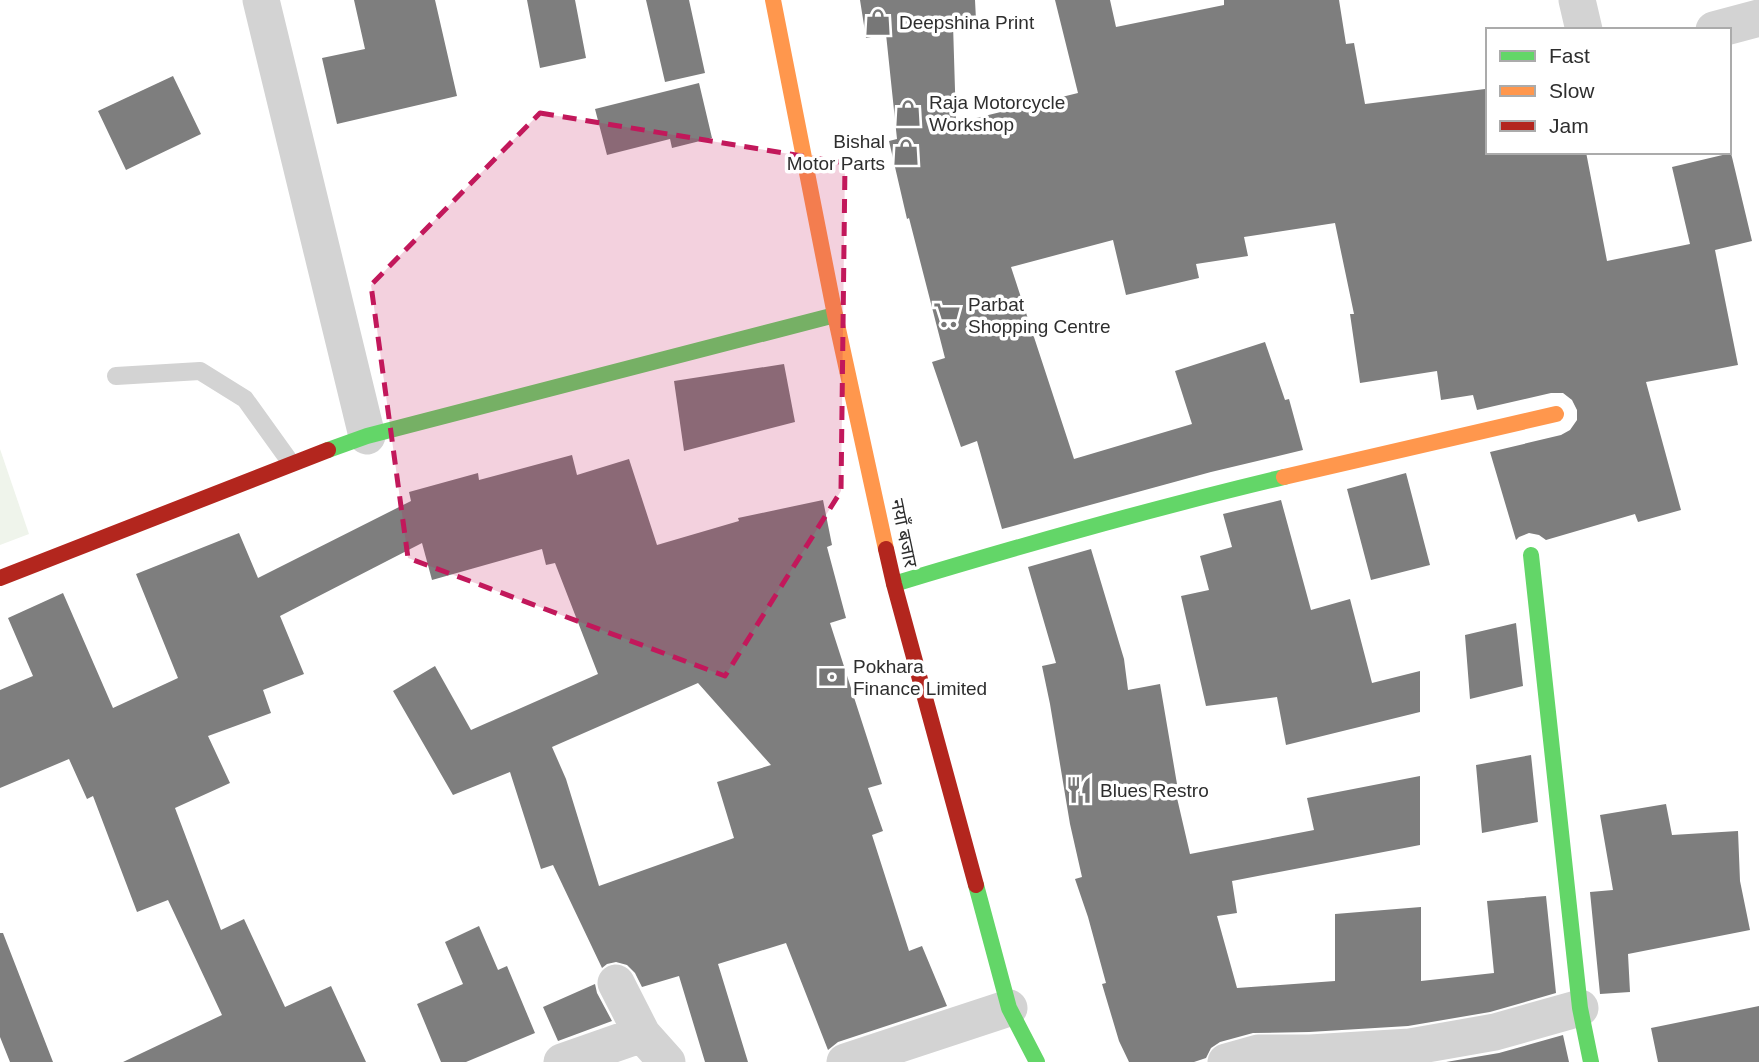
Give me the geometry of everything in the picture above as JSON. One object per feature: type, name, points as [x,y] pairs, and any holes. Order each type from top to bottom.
[{"type":"street","points":[[261,0],[367,436]]},
{"type":"street","name":"नयाँ बजार","points":[[773,0],[835,315],[894,584],[1009,1007],[1037,1062]]},
{"type":"street","points":[[1577,0],[1584,28]]},
{"type":"street","points":[[1722,28],[1759,18]]},
{"type":"street","points":[[0,578],[291,463],[367,436],[835,315]]},
{"type":"street","points":[[894,584],[1047,538],[1216,494],[1556,414]]},
{"type":"street","points":[[1531,555],[1580,1008],[1591,1062]]},
{"type":"street","points":[[616,983],[642,1034],[667,1062]]},
{"type":"street","points":[[845,1062],[1009,1007]]},
{"type":"street","points":[[1226,1062],[1258,1053],[1410,1047],[1495,1032],[1580,1008]]},
{"type":"street","points":[[562,1062],[642,1034]]},
{"type":"lane","points":[[116,376],[200,371],[245,399],[291,463]]},
{"type":"highlighted area","points":[[540,113],[845,163],[841,491],[725,676],[408,558],[371,285]]},
{"type":"shaded area","points":[[0,449],[29,534],[0,545]]},
{"type":"building","points":[[354,0],[435,0],[457,96],[337,124],[322,58],[365,49]]},
{"type":"building","points":[[527,0],[575,0],[586,58],[540,68]]},
{"type":"building","points":[[646,0],[689,0],[705,73],[665,82]]},
{"type":"building","points":[[860,0],[975,0],[976,20],[953,24],[956,123],[1078,93],[1055,0],[1110,0],[1116,27],[1224,5],[1224,0],[1339,0],[1346,44],[1354,43],[1365,104],[1485,89],[1486,154],[1586,154],[1607,261],[1690,244],[1672,167],[1731,153],[1752,241],[1715,250],[1738,365],[1646,382],[1681,510],[1638,522],[1635,514],[1546,540],[1529,533],[1516,540],[1490,452],[1561,435],[1570,430],[1577,420],[1577,410],[1572,400],[1563,393],[1551,393],[1477,410],[1473,395],[1441,400],[1437,371],[1360,383],[1350,314],[1354,314],[1335,223],[1244,237],[1248,256],[1196,264],[1199,278],[1126,295],[1113,240],[1011,267],[1074,459],[1192,424],[1175,371],[1265,342],[1285,400],[1289,399],[1303,450],[1002,529],[977,441],[961,447],[932,362],[945,358],[889,141],[897,139],[886,34],[866,38]]},
{"type":"building","points":[[173,76],[201,134],[126,170],[98,111]]},
{"type":"building","points":[[699,83],[712,138],[672,148],[670,139],[607,155],[595,109]]},
{"type":"building","points":[[784,364],[795,422],[684,451],[674,381]]},
{"type":"building","points":[[572,455],[577,475],[629,459],[657,545],[739,521],[738,518],[823,500],[832,545],[827,547],[846,618],[830,623],[882,784],[868,788],[883,831],[872,835],[909,951],[922,946],[947,1006],[838,1042],[828,1050],[786,943],[718,964],[748,1062],[705,1062],[679,976],[642,987],[635,973],[627,965],[616,962],[602,968],[553,865],[541,869],[510,772],[453,795],[393,691],[435,666],[471,730],[598,674],[555,563],[546,565],[542,549],[432,580],[422,543],[280,616],[304,674],[263,690],[271,713],[208,736],[230,783],[175,808],[221,930],[244,919],[285,1007],[331,986],[366,1062],[123,1062],[222,1015],[168,900],[137,912],[93,796],[87,799],[69,759],[0,788],[0,690],[33,676],[8,618],[63,593],[113,708],[178,678],[136,574],[239,533],[258,578],[411,501],[409,492],[478,473],[479,480]],"holes":[[[698,683],[771,765],[717,782],[734,838],[599,886],[566,779],[552,747]]]},
{"type":"building","points":[[1406,473],[1430,565],[1371,580],[1347,489]]},
{"type":"building","points":[[1281,500],[1311,610],[1350,599],[1372,683],[1420,671],[1420,712],[1286,745],[1277,697],[1206,706],[1181,596],[1209,590],[1200,556],[1232,547],[1223,514]]},
{"type":"building","points":[[1091,549],[1124,659],[1128,690],[1160,684],[1177,784],[1174,785],[1190,854],[1314,830],[1307,798],[1420,776],[1420,845],[1232,881],[1237,913],[1217,916],[1237,988],[1335,981],[1335,914],[1421,907],[1421,981],[1494,973],[1487,901],[1546,896],[1556,993],[1490,1012],[1408,1026],[1253,1033],[1220,1042],[1211,1048],[1206,1058],[1194,1062],[1129,1062],[1119,1041],[1102,984],[1106,983],[1075,879],[1082,877],[1042,666],[1056,663],[1028,567]]},
{"type":"building","points":[[1516,623],[1523,686],[1470,699],[1465,635]]},
{"type":"building","points":[[1531,755],[1538,822],[1482,833],[1476,765]]},
{"type":"building","points":[[1666,804],[1672,835],[1738,831],[1740,881],[1750,930],[1628,954],[1630,992],[1600,994],[1590,892],[1613,890],[1600,815]]},
{"type":"building","points":[[479,926],[498,970],[507,966],[535,1033],[466,1062],[441,1062],[417,1004],[463,984],[445,942]]},
{"type":"building","points":[[0,933],[3,933],[53,1062],[10,1062],[0,1037]]},
{"type":"building","points":[[595,984],[612,1021],[558,1041],[543,1007]]},
{"type":"building","points":[[1759,1006],[1759,1062],[1658,1062],[1651,1028]]},
{"type":"building","points":[[1563,1035],[1569,1062],[1446,1062],[1499,1053]]},
{"type":"traffic: fast","points":[[328,450],[367,436],[835,315]]},
{"type":"traffic: fast","points":[[894,584],[1186,501],[1284,477]]},
{"type":"traffic: fast","points":[[1531,555],[1580,1008],[1591,1062]]},
{"type":"traffic: fast","points":[[976,885],[1009,1008],[1037,1062]]},
{"type":"traffic: slow","points":[[773,0],[835,315],[886,549]]},
{"type":"traffic: slow","points":[[1284,477],[1556,414]]},
{"type":"traffic: jam","points":[[0,578],[328,450]]},
{"type":"traffic: jam","points":[[886,549],[976,885]]},
{"type":"place","name":"Deepshina Print","points":[[878,22]]},
{"type":"place","name":"Raja Motorcycle Workshop","points":[[908,113]]},
{"type":"place","name":"Bishal Motor Parts","points":[[906,152]]},
{"type":"place","name":"Parbat Shopping Centre","points":[[947,315]]},
{"type":"place","name":"Pokhara Finance Limited","points":[[832,677]]},
{"type":"place","name":"Blues Restro","points":[[1079,790]]}]
